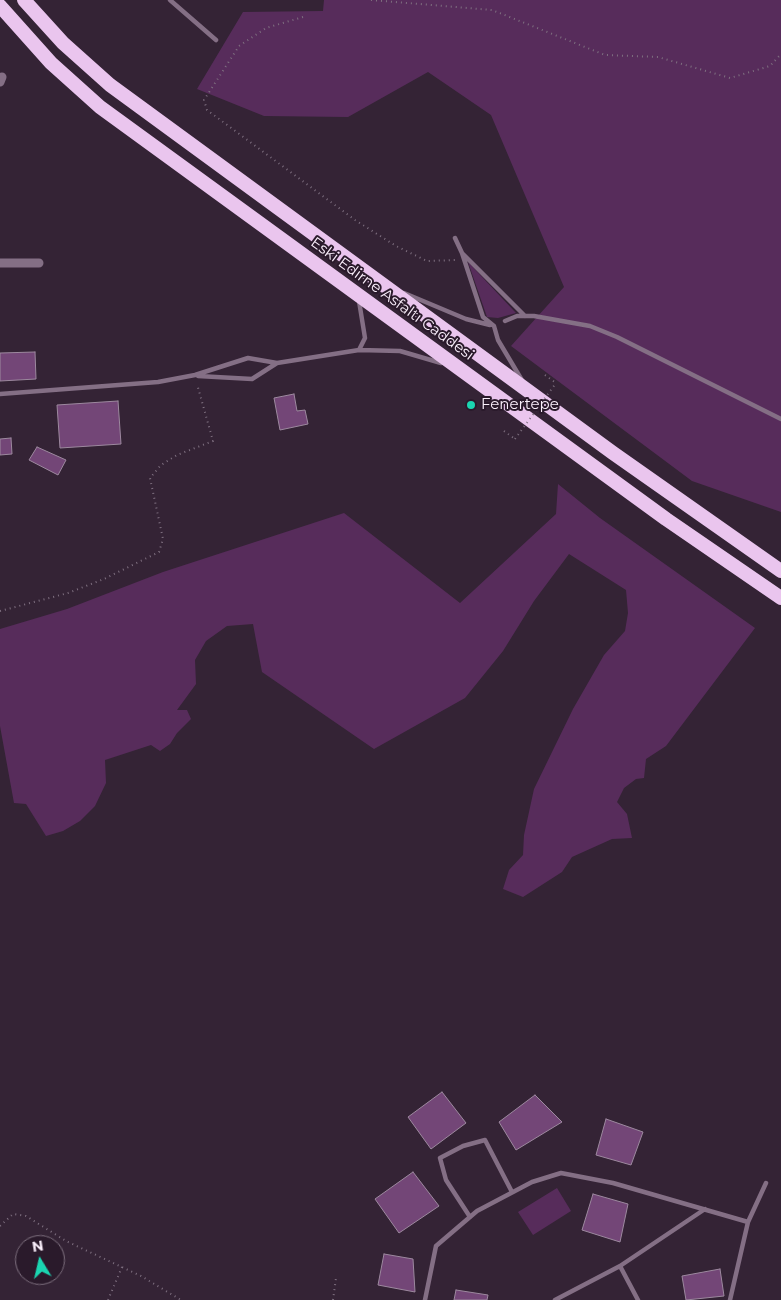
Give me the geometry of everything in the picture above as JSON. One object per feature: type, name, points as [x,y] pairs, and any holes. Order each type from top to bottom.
[{"type":"highway","name":"Eski Edirne Asfaltı Caddesi","points":[[24,0],[63,43],[110,85],[383,285],[781,571]]},
{"type":"highway","name":"Eski Edirne Asfaltı Caddesi","points":[[0,6],[51,63],[100,107],[666,519],[781,598]]},
{"type":"street","points":[[0,263],[39,263]]},
{"type":"lane","points":[[170,0],[216,40]]},
{"type":"lane","points":[[455,238],[462,253],[483,318],[494,326],[506,355],[530,391]]},
{"type":"lane","points":[[462,253],[525,316]]},
{"type":"lane","points":[[383,285],[466,319],[494,326]]},
{"type":"lane","points":[[358,294],[365,325],[365,338],[359,350]]},
{"type":"lane","points":[[505,321],[525,316],[561,319],[603,330],[781,419]]},
{"type":"lane","points":[[0,394],[158,382],[195,376],[248,358],[277,363],[359,350],[387,349],[413,354],[464,371]]},
{"type":"lane","points":[[195,376],[252,379],[277,363]]},
{"type":"lane","points":[[470,1216],[446,1180],[440,1158],[463,1146],[485,1140],[512,1192]]},
{"type":"lane","points":[[425,1300],[436,1246],[470,1216],[532,1182],[561,1173],[613,1183],[748,1222]]},
{"type":"lane","points":[[730,1300],[748,1222],[766,1183]]},
{"type":"lane","points":[[555,1300],[620,1266],[705,1209]]},
{"type":"lane","points":[[620,1266],[638,1300]]},
{"type":"path","points":[[371,0],[492,10],[605,55],[658,57],[730,78],[770,66],[781,54]]},
{"type":"path","points":[[303,17],[266,28],[239,46],[204,100],[208,110],[347,214],[396,246],[427,261],[444,262],[464,259]]},
{"type":"path","points":[[504,432],[515,439],[556,383],[545,375]]},
{"type":"path","points":[[0,611],[68,592],[104,579],[159,552],[164,539],[150,478],[161,465],[177,455],[212,441],[195,376]]},
{"type":"path","points":[[0,1226],[13,1214],[26,1216],[66,1241],[122,1267],[181,1300]]},
{"type":"path","points":[[108,1300],[122,1267]]},
{"type":"path","points":[[333,1300],[336,1278]]},
{"type":"shaded area","points":[[324,0],[781,0],[781,512],[692,481],[511,346],[564,287],[491,115],[428,72],[348,117],[264,116],[197,89],[243,12],[323,11]]},
{"type":"shaded area","points":[[468,262],[516,313],[498,318],[487,317]]},
{"type":"shaded area","points":[[558,484],[600,518],[755,628],[666,746],[646,759],[644,778],[636,779],[624,788],[617,802],[627,814],[632,838],[612,839],[572,857],[562,872],[523,897],[503,889],[509,870],[523,855],[524,835],[534,789],[573,709],[604,655],[625,631],[628,613],[626,590],[569,554],[534,601],[503,651],[465,698],[374,749],[262,672],[253,624],[227,626],[206,641],[195,660],[196,684],[177,710],[187,710],[191,719],[177,733],[170,744],[160,751],[151,745],[105,760],[106,783],[95,806],[80,821],[63,831],[46,836],[26,804],[14,803],[0,726],[0,629],[67,609],[163,572],[344,513],[460,603],[556,514]]},
{"type":"shaded area","points":[[557,1188],[571,1211],[533,1235],[518,1212]]},
{"type":"building","points":[[35,352],[36,379],[0,381],[0,353]]},
{"type":"building","points":[[294,394],[297,411],[305,410],[308,424],[280,430],[274,398]]},
{"type":"building","points":[[118,401],[121,444],[60,448],[57,405]]},
{"type":"building","points":[[11,438],[12,454],[0,455],[0,439]]},
{"type":"building","points":[[37,447],[66,460],[58,475],[29,460]]},
{"type":"building","points":[[442,1092],[466,1123],[431,1149],[408,1117]]},
{"type":"building","points":[[535,1095],[562,1122],[516,1150],[499,1122]]},
{"type":"building","points":[[606,1119],[643,1132],[631,1165],[596,1155]]},
{"type":"building","points":[[413,1172],[439,1206],[399,1233],[375,1199]]},
{"type":"building","points":[[593,1194],[628,1204],[620,1242],[582,1230]]},
{"type":"building","points":[[384,1254],[413,1259],[415,1292],[378,1285]]},
{"type":"building","points":[[720,1269],[724,1296],[686,1300],[682,1276]]},
{"type":"building","points":[[456,1290],[488,1295],[487,1300],[454,1300]]},
{"type":"place","name":"Fenertepe","points":[[471,405]]}]
